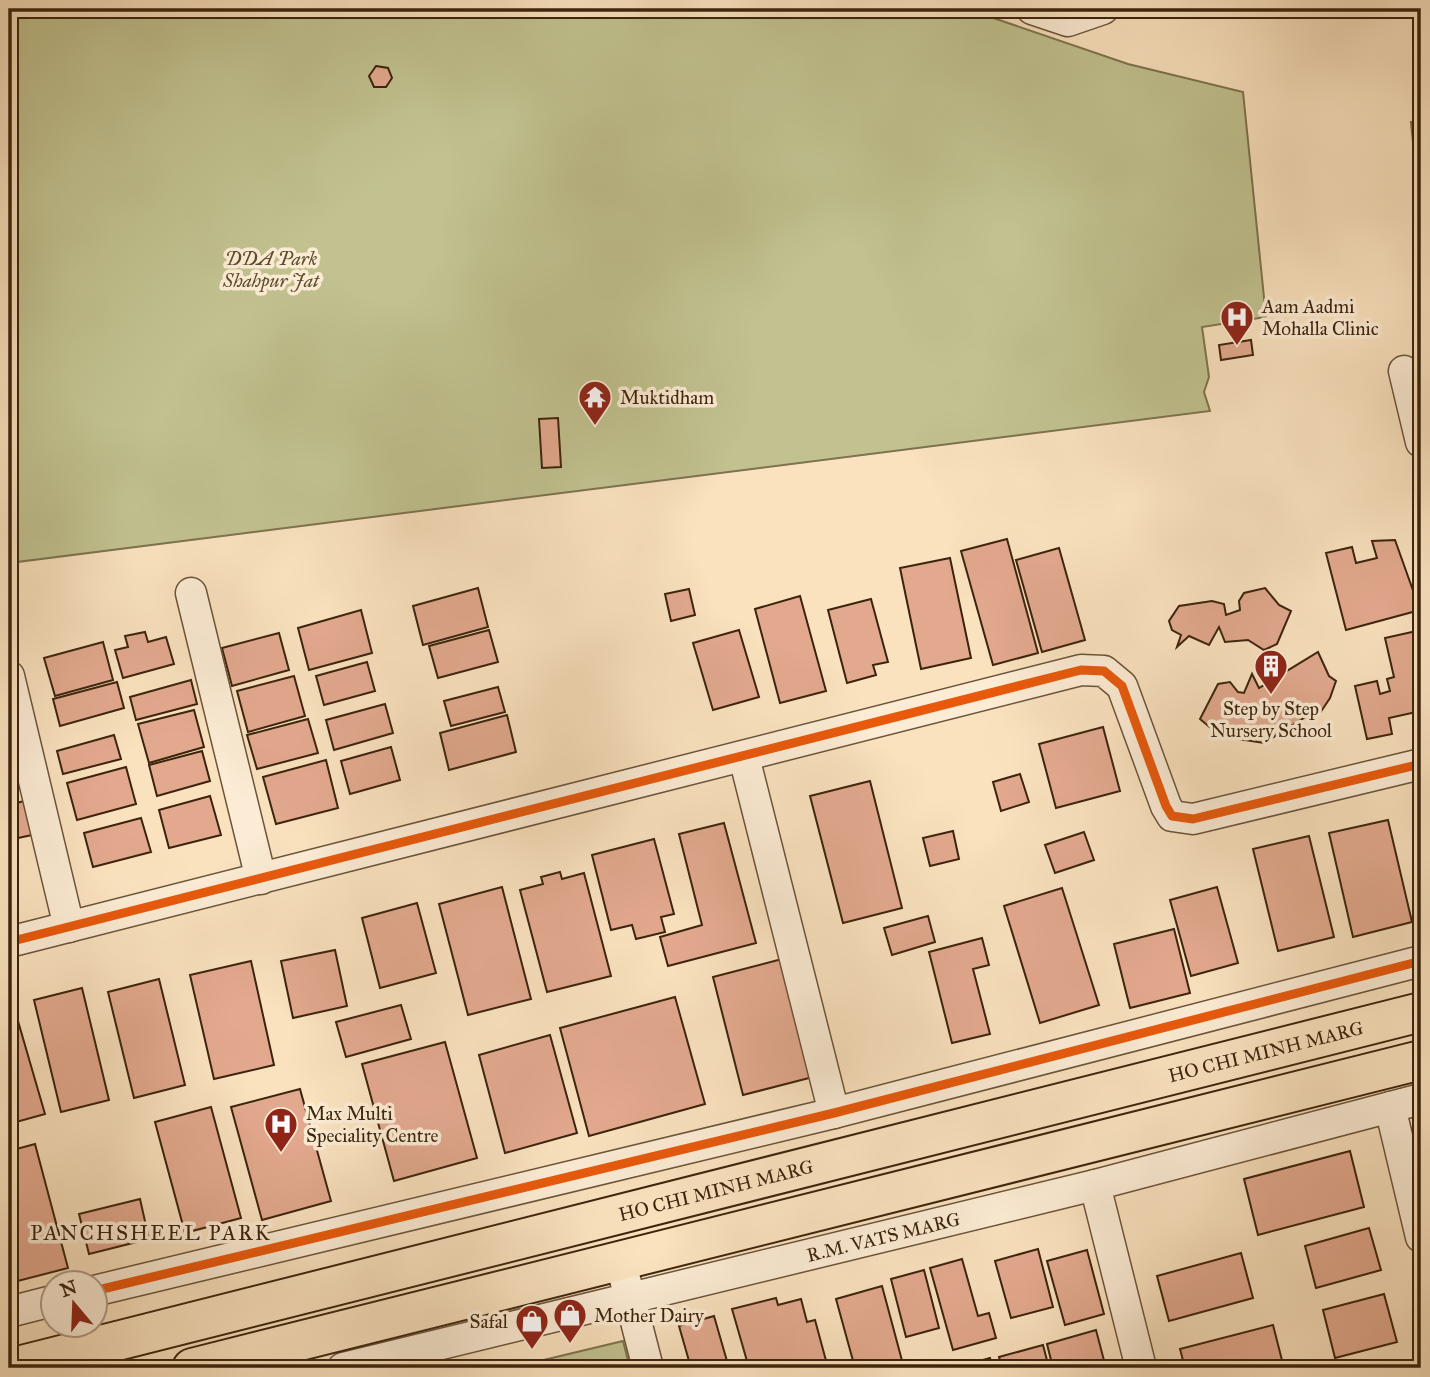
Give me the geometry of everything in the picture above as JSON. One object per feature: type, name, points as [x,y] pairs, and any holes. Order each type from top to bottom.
[{"type":"main road","name":"HO CHI MINH MARG","points":[[9,1368],[1421,1012]]},
{"type":"main road","points":[[192,1368],[1421,1060]]},
{"type":"street","points":[[1032,9],[1068,21],[1102,9]]},
{"type":"street","points":[[1404,371],[1421,442]]},
{"type":"street","points":[[191,593],[261,879]]},
{"type":"street","points":[[9,943],[1081,670],[1104,671],[1122,686],[1166,806],[1172,816],[1182,819],[1193,819],[1421,764]]},
{"type":"street","points":[[9,676],[69,927]]},
{"type":"street","points":[[744,757],[834,1113]]},
{"type":"street","points":[[108,1288],[834,1113],[1421,961]]},
{"type":"street","name":"R.M. VATS MARG","points":[[343,1368],[1095,1185],[1421,1099]]},
{"type":"street","points":[[1390,1107],[1421,1237]]},
{"type":"street","points":[[1095,1185],[1141,1368]]},
{"type":"street","points":[[621,1261],[648,1368]]},
{"type":"street","points":[[9,1312],[38,1305]]},
{"type":"green space","name":"DDA Park Shahpur Jat","points":[[9,9],[967,9],[1128,64],[1243,92],[1266,317],[1202,327],[1209,377],[1204,392],[1210,411],[9,563]]},
{"type":"green space","points":[[1411,122],[1421,123],[1421,222]]},
{"type":"green space","points":[[623,1341],[630,1368],[510,1368]]},
{"type":"building","points":[[376,66],[388,68],[392,78],[386,87],[374,87],[369,76]]},
{"type":"building","points":[[1421,74],[1421,98],[1414,96]]},
{"type":"building","points":[[1251,340],[1253,355],[1221,360],[1219,345]]},
{"type":"building","points":[[558,418],[561,467],[542,468],[539,419]]},
{"type":"building","points":[[1007,539],[1038,653],[993,665],[961,551]]},
{"type":"building","points":[[1395,540],[1420,610],[1346,630],[1326,553],[1352,547],[1356,563],[1377,558],[1372,541]]},
{"type":"building","points":[[1059,548],[1085,640],[1042,652],[1016,560]]},
{"type":"building","points":[[950,558],[971,658],[921,669],[900,568]]},
{"type":"building","points":[[478,588],[488,627],[423,645],[413,606]]},
{"type":"building","points":[[1265,588],[1279,605],[1291,611],[1277,644],[1264,650],[1248,640],[1225,642],[1219,627],[1209,645],[1189,636],[1177,647],[1181,635],[1172,630],[1169,621],[1179,606],[1212,601],[1224,604],[1226,615],[1240,610],[1239,601],[1244,593]]},
{"type":"building","points":[[689,589],[695,615],[671,621],[665,594]]},
{"type":"building","points":[[800,596],[826,691],[780,703],[755,609]]},
{"type":"building","points":[[871,599],[888,662],[873,665],[876,675],[847,683],[828,610]]},
{"type":"building","points":[[361,610],[372,653],[309,670],[298,628]]},
{"type":"building","points":[[489,630],[498,662],[438,678],[429,646]]},
{"type":"building","points":[[739,630],[759,697],[713,710],[693,643]]},
{"type":"building","points":[[1421,630],[1421,711],[1389,718],[1392,734],[1367,739],[1355,686],[1377,681],[1380,694],[1390,691],[1387,679],[1394,677],[1385,638]]},
{"type":"building","points":[[145,632],[148,642],[166,637],[174,664],[123,678],[115,650],[128,647],[125,636]]},
{"type":"building","points":[[279,633],[289,670],[232,686],[222,648]]},
{"type":"building","points":[[103,642],[113,680],[55,696],[44,658]]},
{"type":"building","name":"Step by Step Nursery School","points":[[1318,652],[1329,676],[1336,681],[1330,698],[1320,713],[1304,718],[1264,743],[1232,738],[1213,730],[1200,719],[1218,684],[1230,682],[1238,692],[1244,693],[1252,674],[1259,688]]},
{"type":"building","points":[[367,662],[375,691],[324,705],[316,676]]},
{"type":"building","points":[[294,676],[305,716],[248,732],[237,691]]},
{"type":"building","points":[[191,680],[197,704],[136,720],[130,697]]},
{"type":"building","points":[[117,682],[124,708],[60,726],[53,699]]},
{"type":"building","points":[[498,687],[505,712],[451,726],[444,701]]},
{"type":"building","points":[[385,704],[393,733],[334,750],[326,720]]},
{"type":"building","points":[[194,710],[204,747],[149,763],[138,724]]},
{"type":"building","points":[[507,715],[516,752],[449,770],[440,733]]},
{"type":"building","points":[[308,719],[318,753],[257,769],[247,735]]},
{"type":"building","points":[[1103,727],[1120,791],[1056,808],[1039,744]]},
{"type":"building","points":[[114,735],[121,759],[63,774],[57,751]]},
{"type":"building","points":[[391,747],[400,780],[350,794],[341,761]]},
{"type":"building","points":[[202,751],[210,781],[157,796],[149,765]]},
{"type":"building","points":[[9,756],[17,784],[9,787]]},
{"type":"building","points":[[326,760],[338,808],[276,824],[263,777]]},
{"type":"building","points":[[126,767],[136,804],[77,820],[67,783]]},
{"type":"building","points":[[1020,774],[1029,802],[1001,811],[993,782]]},
{"type":"building","points":[[870,781],[902,908],[843,923],[810,796]]},
{"type":"building","points":[[210,796],[221,835],[169,848],[159,810]]},
{"type":"building","points":[[24,801],[32,835],[9,840],[9,805]]},
{"type":"building","points":[[141,818],[151,852],[93,867],[84,833]]},
{"type":"building","points":[[1388,820],[1412,922],[1353,937],[1329,833]]},
{"type":"building","points":[[724,823],[756,943],[668,966],[660,937],[702,925],[679,834]]},
{"type":"building","points":[[953,831],[959,859],[930,866],[923,838]]},
{"type":"building","points":[[1084,832],[1094,860],[1055,873],[1045,845]]},
{"type":"building","points":[[1309,836],[1334,937],[1278,951],[1253,849]]},
{"type":"building","points":[[654,839],[674,914],[661,917],[665,932],[636,939],[632,925],[611,930],[592,855]]},
{"type":"building","points":[[560,872],[562,879],[584,873],[611,976],[547,992],[520,890],[543,884],[541,877]]},
{"type":"building","points":[[502,887],[531,999],[468,1015],[439,904]]},
{"type":"building","points":[[1217,887],[1238,963],[1191,976],[1170,900]]},
{"type":"building","points":[[1062,888],[1099,1005],[1040,1023],[1004,906]]},
{"type":"building","points":[[417,903],[436,973],[380,988],[362,918]]},
{"type":"building","points":[[928,916],[935,942],[892,955],[884,928]]},
{"type":"building","points":[[1174,929],[1190,993],[1130,1008],[1114,944]]},
{"type":"building","points":[[982,938],[989,965],[973,969],[990,1034],[952,1043],[929,952]]},
{"type":"building","points":[[335,950],[347,1006],[293,1018],[281,961]]},
{"type":"building","points":[[782,959],[813,1077],[743,1095],[713,977]]},
{"type":"building","points":[[251,961],[274,1065],[214,1079],[190,975]]},
{"type":"building","points":[[159,979],[185,1085],[134,1098],[108,992]]},
{"type":"building","points":[[82,988],[109,1100],[61,1112],[34,1000]]},
{"type":"building","points":[[11,997],[45,1114],[9,1124],[9,998]]},
{"type":"building","points":[[675,997],[705,1104],[589,1136],[560,1028]]},
{"type":"building","points":[[401,1005],[411,1039],[346,1057],[336,1022]]},
{"type":"building","points":[[550,1035],[577,1133],[505,1153],[479,1055]]},
{"type":"building","points":[[445,1042],[477,1158],[394,1181],[362,1064]]},
{"type":"building","name":"Max Multi Speciality Centre","points":[[300,1089],[331,1201],[262,1220],[231,1107]]},
{"type":"building","points":[[211,1107],[241,1218],[185,1233],[155,1122]]},
{"type":"building","points":[[35,1144],[68,1268],[38,1268],[38,1276],[10,1283],[9,1151]]},
{"type":"building","points":[[1350,1151],[1364,1207],[1258,1235],[1244,1179]]},
{"type":"building","points":[[140,1199],[149,1239],[89,1254],[79,1214]]},
{"type":"building","points":[[1369,1228],[1381,1270],[1316,1288],[1305,1246]]},
{"type":"building","points":[[1038,1249],[1053,1307],[1011,1318],[995,1261]]},
{"type":"building","points":[[1087,1250],[1104,1314],[1065,1325],[1047,1261]]},
{"type":"building","points":[[1241,1253],[1253,1298],[1169,1321],[1157,1276]]},
{"type":"building","points":[[962,1259],[978,1316],[989,1313],[996,1338],[953,1350],[930,1268]]},
{"type":"building","points":[[924,1270],[939,1328],[906,1337],[891,1279]]},
{"type":"building","points":[[882,1286],[904,1368],[855,1368],[836,1299]]},
{"type":"building","points":[[1384,1294],[1397,1342],[1335,1358],[1323,1310]]},
{"type":"building","points":[[776,1298],[778,1305],[801,1299],[807,1322],[815,1320],[828,1368],[749,1368],[732,1309]]},
{"type":"building","points":[[714,1316],[729,1368],[691,1368],[679,1326]]},
{"type":"building","points":[[1273,1325],[1284,1368],[1185,1368],[1180,1349]]},
{"type":"building","points":[[1096,1330],[1106,1368],[1053,1368],[1047,1344]]},
{"type":"building","points":[[1043,1345],[1049,1368],[1002,1368],[999,1357]]},
{"type":"building","points":[[990,1358],[993,1368],[954,1368]]},
{"type":"building","points":[[1415,1360],[1417,1368],[1383,1368]]},
{"type":"cycle path","points":[[9,942],[1081,670],[1104,671],[1122,686],[1172,816],[1193,819],[1421,764]]},
{"type":"cycle path","points":[[108,1288],[834,1113],[1421,961]]},
{"type":"place","name":"Aam Aadmi Mohalla Clinic","points":[[1237,347]]},
{"type":"place","name":"Muktidham","points":[[595,427]]},
{"type":"place","name":"Step by Step Nursery School","points":[[1271,696]]},
{"type":"place","name":"Max Multi Speciality Centre","points":[[281,1154]]},
{"type":"place","name":"Mother Dairy","points":[[570,1345]]},
{"type":"place","name":"Safal","points":[[532,1351]]},
{"type":"district","name":"PANCHSHEEL PARK","points":[[151,1233]]}]
